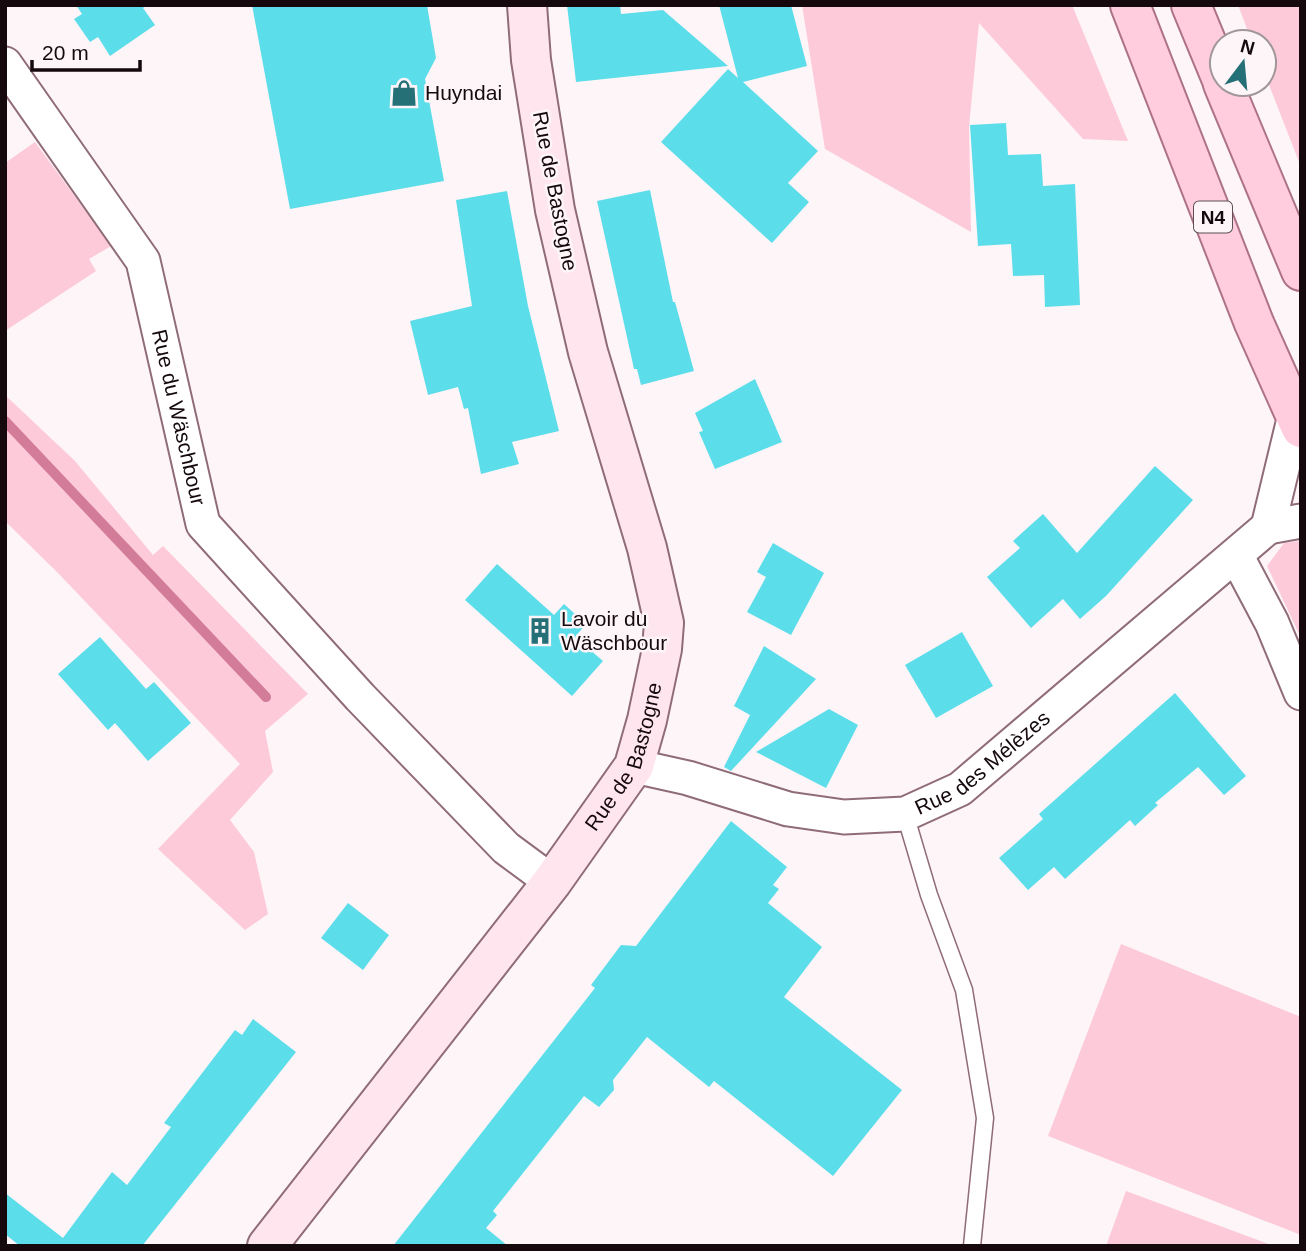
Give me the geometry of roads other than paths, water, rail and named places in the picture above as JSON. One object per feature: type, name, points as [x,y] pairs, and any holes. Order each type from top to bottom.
[{"type":"main road","name":"Rue de Bastogne","points":[[267,1246],[552,882],[634,766],[662,649],[664,623],[647,548],[588,352],[555,209],[531,60],[527,5]]},
{"type":"main road","name":"N4","points":[[1129,5],[1254,323],[1298,421]]},
{"type":"main road","points":[[1191,5],[1208,46]]},
{"type":"main road","points":[[1230,98],[1301,271]]},
{"type":"street","name":"Rue du Wäschbour","points":[[5,64],[143,261],[203,524],[360,697],[506,848],[552,882]]},
{"type":"street","points":[[1298,421],[1268,527],[1301,521]]},
{"type":"street","name":"Rue des Mélèzes","points":[[634,766],[789,809],[844,817],[905,814],[960,789],[1268,527]]},
{"type":"street","points":[[1236,555],[1272,622],[1301,693]]},
{"type":"lane","points":[[905,814],[929,895],[964,990],[985,1118],[972,1246]]},
{"type":"waterway","points":[[5,421],[266,697]]},
{"type":"place","name":"Huyndai","points":[[404,93]]},
{"type":"place","name":"Lavoir du Wäschbour","points":[[540,631]]}]
